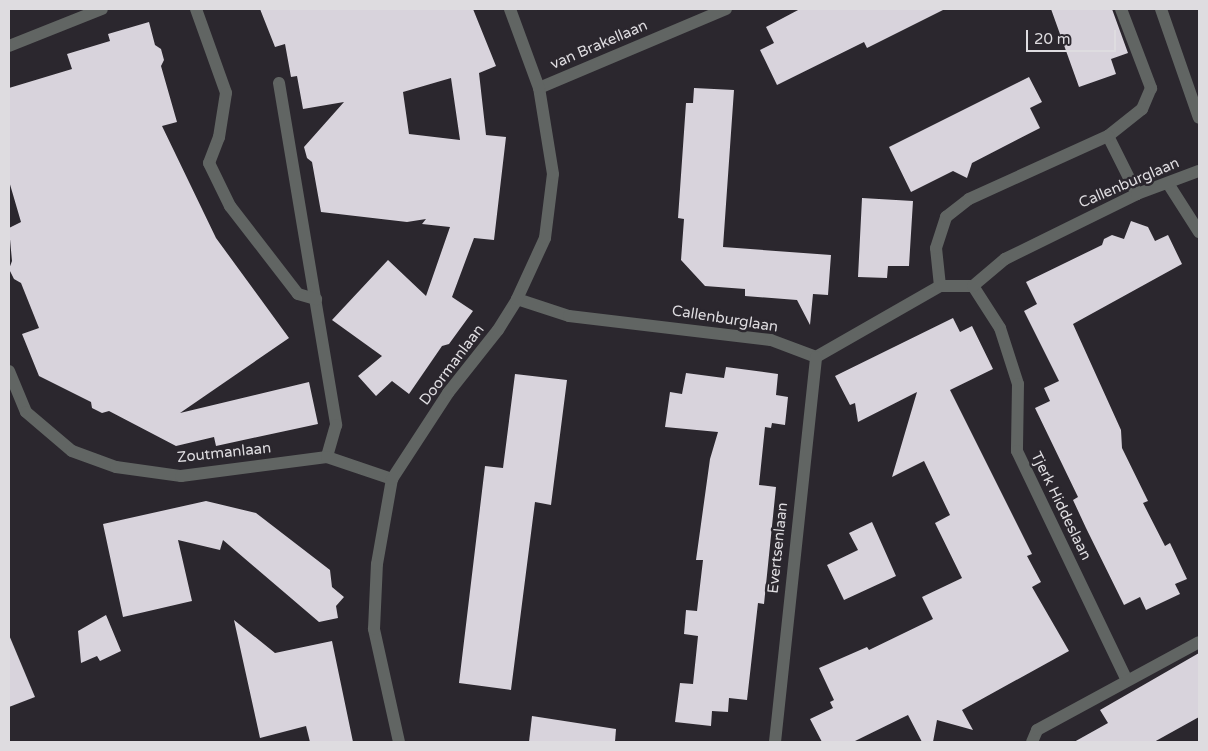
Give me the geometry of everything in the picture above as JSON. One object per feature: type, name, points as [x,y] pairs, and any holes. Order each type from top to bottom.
[{"type":"street","points":[[9,46],[102,9]]},
{"type":"street","points":[[196,9],[226,93],[219,137],[209,163],[230,206],[298,294],[316,299]]},
{"type":"street","name":"Doormanlaan","points":[[399,742],[374,629],[377,564],[392,479],[448,393],[498,330],[517,299],[545,238],[553,174],[539,88],[510,9]]},
{"type":"street","name":"van Brakellaan","points":[[539,88],[726,9]]},
{"type":"street","points":[[940,286],[936,248],[946,217],[969,199],[1108,136],[1142,109],[1151,88],[1121,9]]},
{"type":"street","points":[[1161,9],[1199,118]]},
{"type":"street","points":[[279,83],[336,425],[327,457]]},
{"type":"street","points":[[1108,136],[1137,194]]},
{"type":"street","name":"Callenburglaan","points":[[973,286],[1006,259],[1137,194],[1169,185],[1199,171]]},
{"type":"street","points":[[1169,185],[1199,232]]},
{"type":"street","points":[[816,357],[940,286],[973,286]]},
{"type":"street","name":"Tjerk Hiddeslaan","points":[[973,286],[1000,328],[1018,384],[1017,451],[1126,680]]},
{"type":"street","name":"Callenburglaan","points":[[517,299],[569,316],[771,340],[816,357]]},
{"type":"street","name":"Evertsenlaan","points":[[775,742],[816,357]]},
{"type":"street","name":"Zoutmanlaan","points":[[9,371],[26,412],[72,451],[116,467],[181,476],[327,457],[392,479]]},
{"type":"street","points":[[1032,742],[1037,730],[1199,642]]},
{"type":"building","points":[[260,9],[473,9],[496,66],[479,73],[486,135],[506,137],[494,240],[474,238],[452,297],[473,311],[449,344],[442,346],[409,394],[392,381],[376,396],[358,376],[382,356],[332,320],[388,260],[426,296],[450,227],[422,224],[426,219],[407,222],[321,212],[312,162],[307,158],[304,147],[344,102],[303,109],[297,76],[291,77],[285,44],[275,47]],"holes":[[[451,78],[460,140],[409,134],[403,92]]]},
{"type":"building","points":[[800,9],[945,9],[867,48],[864,42],[777,85],[760,50],[774,43],[766,27]]},
{"type":"building","points":[[1051,9],[1112,9],[1128,53],[1111,59],[1116,74],[1079,87]]},
{"type":"building","points":[[149,22],[155,45],[161,49],[164,60],[161,66],[177,122],[162,126],[216,238],[289,338],[180,413],[309,382],[318,424],[216,446],[214,437],[176,446],[109,411],[102,413],[92,408],[91,402],[39,376],[22,334],[39,328],[21,283],[14,279],[9,269],[12,261],[9,228],[21,222],[9,181],[9,88],[72,69],[67,54],[110,41],[108,34]]},
{"type":"building","points":[[1029,77],[1042,102],[1030,108],[1040,128],[972,163],[967,178],[953,171],[911,192],[889,147]]},
{"type":"building","points":[[694,88],[734,90],[723,247],[831,255],[828,295],[813,294],[810,325],[797,300],[745,296],[745,289],[705,286],[681,260],[684,219],[678,218],[686,103],[693,103]]},
{"type":"building","points":[[862,198],[913,201],[909,266],[888,266],[887,278],[858,277]]},
{"type":"building","points":[[1131,221],[1148,227],[1155,241],[1168,235],[1182,264],[1073,324],[1121,430],[1122,448],[1148,501],[1143,503],[1165,546],[1170,543],[1187,579],[1175,584],[1180,594],[1146,610],[1140,597],[1124,605],[1073,500],[1078,497],[1035,408],[1050,401],[1044,388],[1059,381],[1024,311],[1037,304],[1026,282],[1102,245],[1104,239],[1112,235],[1124,239]]},
{"type":"building","points":[[953,318],[960,332],[972,326],[993,369],[950,390],[1032,554],[1027,556],[1041,582],[1032,587],[1069,651],[962,710],[973,730],[937,720],[933,742],[922,742],[908,715],[853,742],[822,742],[810,719],[833,708],[830,702],[834,700],[819,668],[867,647],[869,650],[933,619],[922,597],[962,578],[935,523],[950,515],[924,461],[892,477],[917,392],[858,422],[855,403],[850,405],[835,376]]},
{"type":"building","points":[[726,367],[778,374],[776,395],[788,397],[785,425],[772,423],[771,428],[765,427],[759,485],[776,487],[764,604],[758,603],[747,700],[729,698],[728,712],[712,711],[711,726],[675,722],[680,683],[693,684],[698,636],[684,634],[686,610],[697,611],[703,560],[696,560],[710,459],[718,432],[665,427],[670,392],[682,394],[686,373],[724,378]]},
{"type":"building","points":[[515,374],[567,380],[551,505],[535,502],[511,690],[459,683],[485,466],[503,468]]},
{"type":"building","points":[[206,501],[256,513],[330,570],[332,587],[344,597],[336,606],[338,618],[319,622],[223,540],[220,550],[178,540],[192,601],[123,617],[103,524]]},
{"type":"building","points":[[872,522],[896,576],[844,600],[827,565],[858,550],[849,533]]},
{"type":"building","points":[[106,615],[121,651],[100,661],[97,656],[81,663],[78,631]]},
{"type":"building","points":[[234,620],[275,653],[332,641],[353,742],[310,742],[306,726],[260,738]]},
{"type":"building","points":[[9,635],[35,697],[9,707]]},
{"type":"building","points":[[1199,653],[1199,717],[1154,742],[1074,742],[1108,723],[1100,710]]},
{"type":"building","points":[[532,716],[616,729],[615,742],[529,742]]}]
